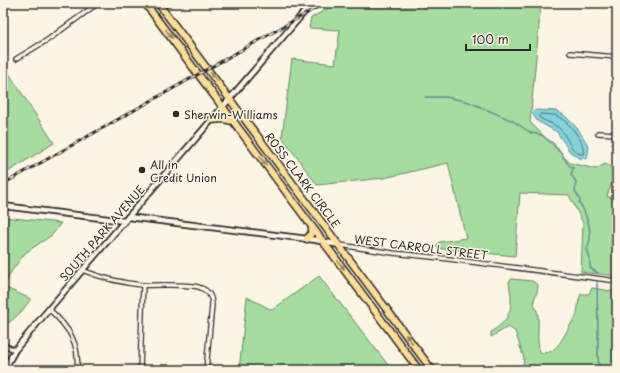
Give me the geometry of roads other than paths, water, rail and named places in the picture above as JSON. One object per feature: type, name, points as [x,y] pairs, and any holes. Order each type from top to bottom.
[{"type":"highway","name":"ROSS CLARK CIRCLE","points":[[145,3],[419,370]]},
{"type":"highway","name":"ROSS CLARK CIRCLE","points":[[158,3],[432,370]]},
{"type":"highway","points":[[211,120],[223,119],[233,121]]},
{"type":"highway","points":[[253,147],[261,141]]},
{"type":"highway","points":[[292,200],[300,193]]},
{"type":"highway","points":[[307,239],[312,232],[312,227]]},
{"type":"street","points":[[16,59],[49,39],[98,3]]},
{"type":"street","name":"SOUTH PARK AVENUE","points":[[4,370],[15,350],[48,309],[312,3]]},
{"type":"street","points":[[570,53],[617,57]]},
{"type":"street","points":[[598,133],[617,134]]},
{"type":"street","name":"WEST CARROLL STREET","points":[[3,206],[307,239],[393,253],[617,281]]},
{"type":"street","points":[[82,270],[107,279],[143,285],[198,287],[206,290],[212,302],[206,370]]},
{"type":"street","points":[[140,370],[143,285]]},
{"type":"street","points":[[48,309],[61,321],[71,335],[77,353],[77,370]]},
{"type":"street","points":[[3,346],[15,350]]},
{"type":"water","points":[[536,110],[557,111],[565,116],[578,129],[589,147],[587,159],[579,158],[570,152],[557,132],[537,121],[532,113]]},
{"type":"waterway","points":[[425,97],[446,97],[469,102],[513,121],[531,133],[541,135],[554,144],[555,147],[561,152],[568,165],[573,168],[571,175],[576,182],[575,191],[580,200],[579,203],[585,213],[590,230],[590,240],[587,249],[590,259],[590,268],[598,273]]},
{"type":"waterway","points":[[597,283],[599,370]]},
{"type":"railway","points":[[3,184],[325,3]]},
{"type":"place","name":"Sherwin-Williams","points":[[176,114]]},
{"type":"place","name":"All in Credit Union","points":[[142,170]]}]
